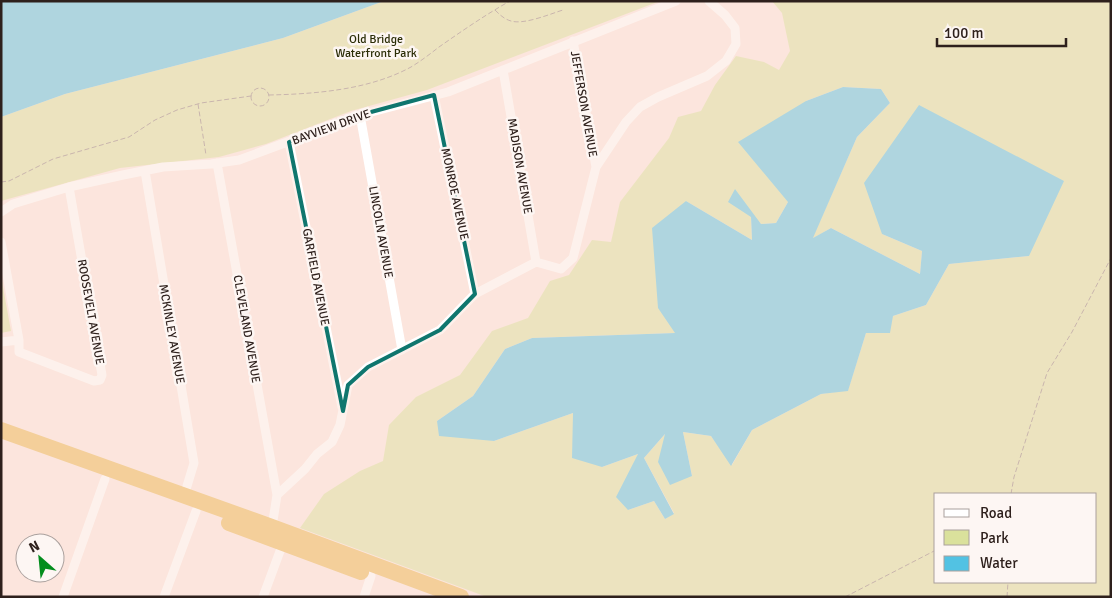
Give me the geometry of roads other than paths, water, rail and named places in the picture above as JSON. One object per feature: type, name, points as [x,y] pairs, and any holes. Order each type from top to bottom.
[{"type":"highway","points":[[1,430],[461,597]]},
{"type":"highway","points":[[1,441],[430,597]]},
{"type":"street","name":"BAYVIEW DRIVE","points":[[3,210],[13,204],[69,187],[163,168],[238,160],[360,115],[434,95],[503,70],[676,1]]},
{"type":"street","points":[[277,495],[305,469],[316,454],[332,442],[340,425],[348,385],[368,367],[440,330],[475,294],[536,262],[561,269],[573,258],[596,166],[626,122],[640,107],[658,97],[707,76],[726,62],[736,44],[735,28],[725,15],[709,1]]},
{"type":"street","name":"JEFFERSON AVENUE","points":[[573,41],[596,166]]},
{"type":"street","name":"MADISON AVENUE","points":[[503,70],[536,262]]},
{"type":"street","name":"MONROE AVENUE","points":[[434,95],[475,294]]},
{"type":"street","name":"LINCOLN AVENUE","points":[[360,115],[402,350]]},
{"type":"street","name":"GARFIELD AVENUE","points":[[289,142],[343,411]]},
{"type":"street","name":"CLEVELAND AVENUE","points":[[217,163],[277,495],[272,527]]},
{"type":"street","name":"MCKINLEY AVENUE","points":[[145,171],[194,463],[184,496]]},
{"type":"street","name":"ROOSEVELT AVENUE","points":[[19,340],[20,352],[94,381],[100,380],[102,375],[69,187]]},
{"type":"street","points":[[1,242],[19,340],[1,342]]},
{"type":"street","points":[[63,597],[105,479]]},
{"type":"street","points":[[164,597],[196,511]]},
{"type":"street","points":[[263,597],[283,543]]},
{"type":"street","points":[[364,597],[371,576]]},
{"type":"water","points":[[1,1],[384,1],[283,38],[65,94],[1,117]]},
{"type":"water","points":[[843,87],[881,89],[890,103],[857,137],[813,238],[831,228],[920,274],[922,251],[882,234],[864,183],[919,105],[1064,181],[1029,256],[949,264],[926,305],[893,316],[890,333],[866,333],[848,391],[821,394],[752,430],[731,466],[711,436],[683,432],[692,476],[670,485],[658,462],[665,434],[644,458],[674,514],[665,519],[654,501],[628,510],[616,497],[638,454],[602,467],[572,458],[573,413],[494,441],[439,436],[437,421],[473,396],[505,349],[532,338],[675,333],[658,308],[652,228],[686,201],[752,240],[751,217],[728,202],[735,189],[761,224],[776,223],[788,202],[738,142],[806,101]]},
{"type":"park label","name":"Old Bridge Waterfront Park","points":[[376,46]]}]
